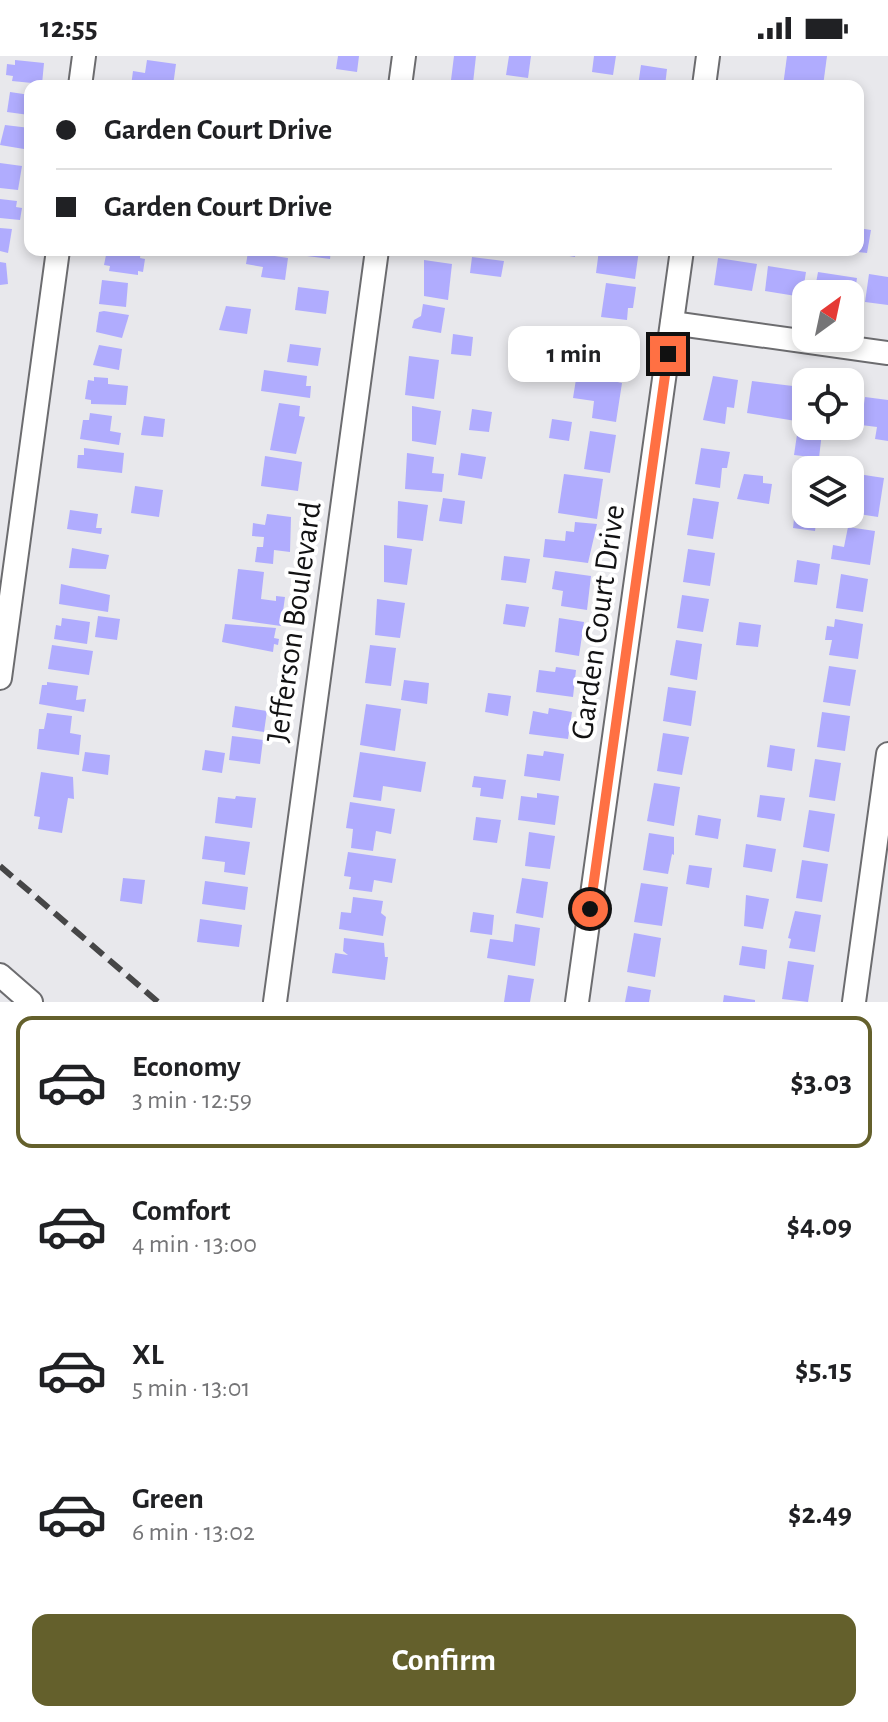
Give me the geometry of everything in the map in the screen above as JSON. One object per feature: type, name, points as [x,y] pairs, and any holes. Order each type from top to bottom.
[{"type":"street","points":[[81,80],[84,56]]},
{"type":"street","points":[[401,80],[404,56]]},
{"type":"street","points":[[705,80],[708,56]]},
{"type":"street","points":[[0,678],[57,256]]},
{"type":"street","name":"Jefferson Boulevard","points":[[275,1002],[376,256]]},
{"type":"street","name":"Garden Court Drive","points":[[577,1002],[681,256]]},
{"type":"street","points":[[672,323],[888,353]]},
{"type":"street","points":[[854,1002],[888,754]]},
{"type":"street","points":[[0,975],[31,1002]]},
{"type":"building","points":[[338,56],[359,56],[357,72],[336,69]]},
{"type":"building","points":[[454,56],[476,56],[473,80],[451,80]]},
{"type":"building","points":[[509,56],[531,56],[528,78],[506,75]]},
{"type":"building","points":[[594,56],[616,56],[613,75],[592,72]]},
{"type":"building","points":[[787,56],[827,56],[824,80],[784,80]]},
{"type":"building","points":[[15,60],[44,63],[42,80],[12,81],[13,76],[6,75],[7,64],[15,65]]},
{"type":"building","points":[[147,60],[176,64],[174,80],[132,80],[133,71],[145,73]]},
{"type":"building","points":[[641,65],[667,69],[666,80],[639,80]]},
{"type":"building","points":[[10,92],[24,94],[24,114],[7,112]]},
{"type":"building","points":[[5,125],[24,127],[24,149],[0,145]]},
{"type":"building","points":[[0,163],[22,166],[18,190],[0,188]]},
{"type":"building","points":[[0,199],[17,201],[16,207],[22,208],[20,220],[0,218]]},
{"type":"building","points":[[0,228],[12,229],[8,253],[0,251]]},
{"type":"building","points":[[864,229],[871,230],[867,253],[864,253]]},
{"type":"building","points":[[106,256],[140,256],[145,259],[143,272],[138,271],[138,275],[109,271],[110,266],[104,265]]},
{"type":"building","points":[[247,256],[288,258],[285,280],[261,277],[263,267],[246,264]]},
{"type":"building","points":[[598,256],[638,256],[635,279],[596,273]]},
{"type":"building","points":[[472,257],[504,261],[501,277],[470,273]]},
{"type":"building","points":[[718,258],[757,264],[752,291],[714,285]]},
{"type":"building","points":[[424,260],[452,264],[448,300],[424,296]]},
{"type":"building","points":[[0,262],[6,263],[8,284],[0,285]]},
{"type":"building","points":[[768,266],[806,272],[805,280],[792,280],[792,295],[765,291]]},
{"type":"building","points":[[818,272],[857,278],[857,280],[817,280]]},
{"type":"building","points":[[869,274],[888,277],[888,305],[865,302]]},
{"type":"building","points":[[102,280],[128,283],[126,307],[99,304]]},
{"type":"building","points":[[606,283],[636,287],[633,308],[628,308],[627,320],[601,317]]},
{"type":"building","points":[[298,287],[329,291],[326,314],[295,310]]},
{"type":"building","points":[[423,304],[445,308],[441,333],[412,328],[414,320],[421,316]]},
{"type":"building","points":[[226,306],[251,309],[247,334],[219,330]]},
{"type":"building","points":[[99,312],[129,315],[122,338],[96,332]]},
{"type":"building","points":[[601,329],[627,333],[622,370],[602,368],[604,350],[598,349]]},
{"type":"building","points":[[453,334],[473,337],[471,356],[451,354]]},
{"type":"building","points":[[290,344],[321,348],[318,366],[287,362]]},
{"type":"building","points":[[99,345],[122,349],[119,370],[93,365]]},
{"type":"building","points":[[409,356],[439,360],[434,399],[405,395]]},
{"type":"building","points":[[264,370],[307,376],[306,386],[311,386],[310,398],[261,391]]},
{"type":"building","points":[[577,373],[622,383],[616,422],[592,418],[594,401],[573,398]]},
{"type":"building","points":[[713,376],[738,380],[734,408],[727,407],[725,424],[703,420]]},
{"type":"building","points":[[94,377],[108,378],[108,384],[128,386],[126,405],[91,404],[91,400],[85,399],[88,380],[94,381]]},
{"type":"building","points":[[752,381],[792,386],[792,420],[747,413]]},
{"type":"building","points":[[865,397],[888,400],[888,441],[875,439],[877,427],[864,425]]},
{"type":"building","points":[[279,403],[300,406],[299,416],[305,417],[296,454],[270,450]]},
{"type":"building","points":[[412,406],[441,411],[436,445],[412,441]]},
{"type":"building","points":[[472,409],[492,412],[489,432],[469,430]]},
{"type":"building","points":[[90,413],[112,416],[110,431],[121,433],[119,445],[80,439],[83,420],[89,420]]},
{"type":"building","points":[[144,416],[165,419],[163,437],[141,435]]},
{"type":"building","points":[[552,419],[572,422],[569,441],[549,438]]},
{"type":"building","points":[[590,431],[616,435],[610,473],[584,469]]},
{"type":"building","points":[[796,440],[821,440],[819,456],[794,455]]},
{"type":"building","points":[[84,448],[124,453],[122,473],[77,468],[78,455],[84,455]]},
{"type":"building","points":[[701,448],[730,452],[727,468],[722,468],[720,488],[695,484]]},
{"type":"building","points":[[407,453],[434,457],[432,473],[444,474],[442,492],[405,489]]},
{"type":"building","points":[[461,453],[486,457],[482,479],[458,475]]},
{"type":"building","points":[[265,456],[302,462],[298,491],[261,486]]},
{"type":"building","points":[[564,474],[603,479],[597,519],[558,513]]},
{"type":"building","points":[[744,474],[763,476],[763,483],[772,484],[769,504],[737,499]]},
{"type":"building","points":[[864,475],[884,478],[878,517],[864,515]]},
{"type":"building","points":[[135,486],[163,490],[159,517],[131,513]]},
{"type":"building","points":[[443,498],[465,501],[462,524],[439,521]]},
{"type":"building","points":[[693,498],[719,502],[713,539],[687,535]]},
{"type":"building","points":[[398,501],[428,505],[423,541],[397,538]]},
{"type":"building","points":[[70,510],[98,514],[96,528],[102,528],[101,534],[67,529]]},
{"type":"building","points":[[267,514],[291,517],[290,552],[274,550],[273,564],[255,562],[257,547],[263,547],[264,537],[252,536],[253,523],[265,525]]},
{"type":"building","points":[[575,522],[597,524],[588,563],[543,557],[545,539],[565,541],[566,531],[574,532]]},
{"type":"building","points":[[848,528],[875,531],[870,565],[831,559],[833,545],[844,547]]},
{"type":"building","points":[[384,545],[412,549],[407,585],[384,582]]},
{"type":"building","points":[[72,548],[109,555],[106,569],[69,568]]},
{"type":"building","points":[[688,549],[715,553],[710,586],[683,582]]},
{"type":"building","points":[[504,556],[530,559],[526,583],[501,580]]},
{"type":"building","points":[[797,560],[820,564],[817,585],[794,582]]},
{"type":"building","points":[[238,569],[264,572],[261,599],[276,601],[276,596],[285,597],[281,626],[232,619]]},
{"type":"building","points":[[555,571],[591,576],[587,610],[561,606],[563,591],[552,589]]},
{"type":"building","points":[[841,574],[868,579],[863,612],[836,608]]},
{"type":"building","points":[[61,584],[110,595],[108,612],[59,604]]},
{"type":"building","points":[[682,595],[709,599],[703,632],[677,628]]},
{"type":"building","points":[[377,599],[405,603],[400,638],[375,635]]},
{"type":"building","points":[[506,604],[529,607],[525,627],[503,624]]},
{"type":"building","points":[[98,616],[120,619],[117,640],[95,637]]},
{"type":"building","points":[[62,618],[90,622],[87,644],[54,639],[56,625],[61,626]]},
{"type":"building","points":[[559,618],[584,622],[579,656],[555,652]]},
{"type":"building","points":[[835,619],[863,624],[858,659],[829,655],[832,640],[825,640],[827,626],[834,627]]},
{"type":"building","points":[[739,622],[761,625],[758,647],[736,645]]},
{"type":"building","points":[[225,624],[276,628],[274,638],[279,639],[278,645],[274,644],[273,652],[222,642]]},
{"type":"building","points":[[676,640],[702,644],[697,680],[670,675]]},
{"type":"building","points":[[52,645],[93,651],[89,675],[48,669]]},
{"type":"building","points":[[370,645],[396,648],[391,686],[365,683]]},
{"type":"building","points":[[829,666],[856,670],[850,706],[823,702]]},
{"type":"building","points":[[556,667],[576,670],[573,697],[536,692],[539,670],[555,672]]},
{"type":"building","points":[[404,680],[429,683],[427,704],[401,700]]},
{"type":"building","points":[[47,682],[78,686],[76,700],[86,699],[84,712],[39,704],[42,685],[47,685]]},
{"type":"building","points":[[668,687],[696,691],[691,726],[663,721]]},
{"type":"building","points":[[488,693],[511,696],[508,716],[485,712]]},
{"type":"building","points":[[366,704],[401,709],[395,751],[360,745]]},
{"type":"building","points":[[235,706],[267,711],[264,732],[232,727]]},
{"type":"building","points":[[549,708],[572,712],[568,739],[529,734],[533,711],[548,714]]},
{"type":"building","points":[[822,712],[850,716],[845,751],[817,747]]},
{"type":"building","points":[[47,713],[72,716],[70,733],[81,735],[79,755],[37,749],[39,729],[44,729]]},
{"type":"building","points":[[663,733],[689,737],[682,775],[657,771]]},
{"type":"building","points":[[232,736],[263,740],[260,764],[229,760]]},
{"type":"building","points":[[770,745],[795,749],[792,771],[767,767]]},
{"type":"building","points":[[205,750],[225,753],[222,773],[202,770]]},
{"type":"building","points":[[544,751],[564,754],[560,781],[524,776],[527,754],[543,756]]},
{"type":"building","points":[[85,752],[110,755],[108,775],[82,771]]},
{"type":"building","points":[[360,752],[426,762],[421,792],[383,786],[381,801],[353,797]]},
{"type":"building","points":[[815,759],[841,763],[835,801],[809,797]]},
{"type":"building","points":[[41,772],[73,777],[74,799],[68,798],[62,833],[38,829],[40,817],[34,816]]},
{"type":"building","points":[[474,776],[506,780],[503,799],[480,796],[481,788],[472,787]]},
{"type":"building","points":[[654,783],[680,787],[674,826],[647,821]]},
{"type":"building","points":[[537,793],[559,796],[555,825],[518,820],[521,796],[537,798]]},
{"type":"building","points":[[760,795],[785,798],[781,821],[757,817]]},
{"type":"building","points":[[236,796],[256,798],[252,828],[215,823],[218,797],[235,799]]},
{"type":"building","points":[[350,802],[395,809],[391,834],[376,831],[373,851],[351,848],[353,829],[346,828]]},
{"type":"building","points":[[809,810],[835,814],[829,852],[803,847]]},
{"type":"building","points":[[698,815],[721,819],[718,839],[695,835]]},
{"type":"building","points":[[476,817],[501,820],[497,843],[473,840]]},
{"type":"building","points":[[529,832],[555,836],[550,869],[525,866]]},
{"type":"building","points":[[649,833],[674,837],[674,855],[668,874],[643,870]]},
{"type":"building","points":[[205,836],[250,842],[245,875],[224,872],[225,862],[202,859]]},
{"type":"building","points":[[746,844],[776,849],[772,872],[743,867]]},
{"type":"building","points":[[348,852],[396,859],[392,883],[374,880],[372,892],[349,889],[351,877],[344,876]]},
{"type":"building","points":[[802,860],[828,864],[822,902],[796,898]]},
{"type":"building","points":[[689,865],[712,868],[709,888],[686,884]]},
{"type":"building","points":[[123,878],[145,880],[142,904],[120,901]]},
{"type":"building","points":[[522,878],[548,882],[543,918],[516,913]]},
{"type":"building","points":[[205,881],[248,887],[245,910],[202,904]]},
{"type":"building","points":[[641,883],[668,887],[662,926],[634,922]]},
{"type":"building","points":[[746,895],[769,899],[763,929],[744,926]]},
{"type":"building","points":[[353,897],[383,901],[381,913],[386,917],[383,936],[339,929],[341,912],[351,913]]},
{"type":"building","points":[[795,911],[821,915],[815,952],[789,948],[791,939],[788,938]]},
{"type":"building","points":[[473,912],[494,915],[492,935],[470,932]]},
{"type":"building","points":[[200,919],[242,925],[239,947],[197,942]]},
{"type":"building","points":[[515,924],[540,928],[535,966],[487,958],[490,939],[513,942]]},
{"type":"building","points":[[634,933],[661,938],[655,977],[627,972]]},
{"type":"building","points":[[344,938],[384,943],[385,957],[388,957],[385,980],[332,973],[335,953],[348,955],[343,951]]},
{"type":"building","points":[[742,946],[767,950],[765,969],[739,965]]},
{"type":"building","points":[[788,961],[814,965],[808,1002],[782,999]]},
{"type":"building","points":[[508,975],[534,979],[530,1002],[504,1002]]},
{"type":"building","points":[[628,986],[651,990],[649,1002],[625,1002]]},
{"type":"building","points":[[724,995],[755,1000],[755,1002],[723,1002]]},
{"type":"railway","points":[[0,866],[158,1002]]},
{"type":"route","points":[[590,909],[668,354]]}]
